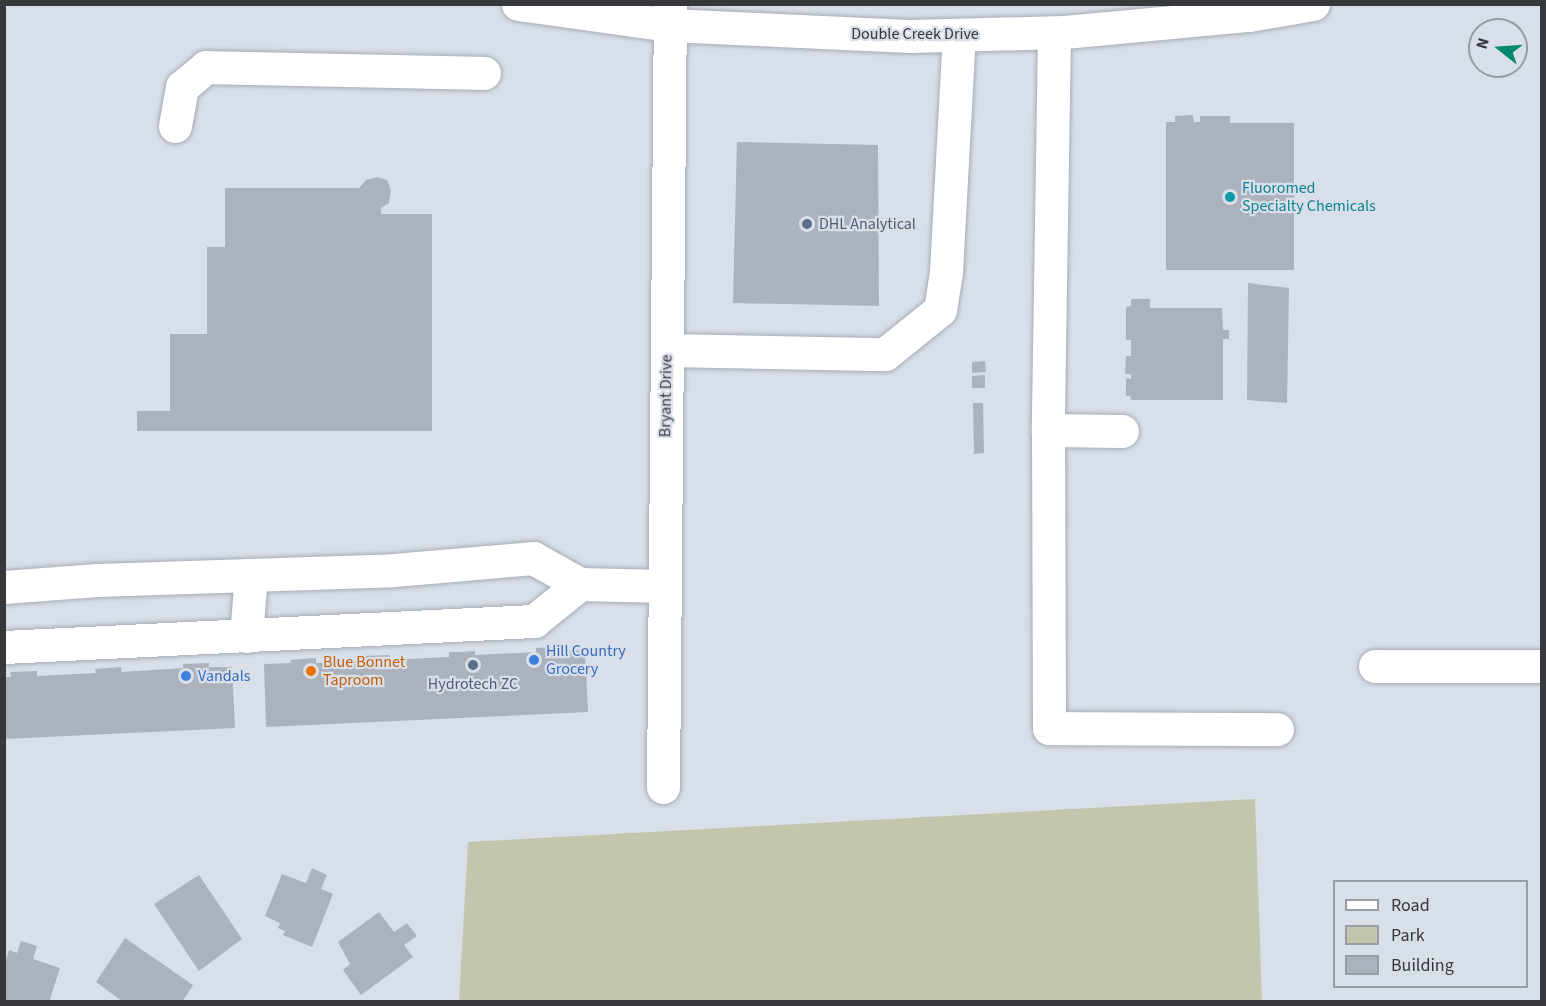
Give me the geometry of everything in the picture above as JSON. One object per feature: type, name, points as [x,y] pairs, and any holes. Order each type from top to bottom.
[{"type":"street","name":"Double Creek Drive","points":[[518,4],[910,36],[1054,33],[1229,11],[1313,4]]},
{"type":"street","name":"Bryant Drive","points":[[663,787],[670,15]]},
{"type":"street","points":[[1054,33],[1047,430],[1049,728],[1277,729]]},
{"type":"street","points":[[667,350],[885,354],[940,310],[946,272],[959,35]]},
{"type":"street","points":[[175,126],[182,87],[206,67],[484,73]]},
{"type":"street","points":[[1047,430],[1122,431]]},
{"type":"street","points":[[4,587],[97,580],[394,570],[533,558],[580,584],[664,586]]},
{"type":"street","points":[[246,636],[251,575]]},
{"type":"street","points":[[4,647],[534,621],[580,584]]},
{"type":"street","points":[[1375,666],[1542,666]]},
{"type":"green space","points":[[1255,799],[1262,1001],[459,1001],[468,842]]},
{"type":"building","name":"Fluoromed Specialty Chemicals","points":[[1193,115],[1194,122],[1200,122],[1200,116],[1230,116],[1230,123],[1294,123],[1294,270],[1166,270],[1166,122],[1175,122],[1175,116]]},
{"type":"building","name":"DHL Analytical","points":[[737,142],[878,145],[879,306],[733,303]]},
{"type":"building","points":[[377,177],[387,180],[391,190],[389,203],[381,208],[381,214],[432,214],[432,431],[137,431],[137,411],[170,411],[170,334],[207,334],[207,247],[225,247],[225,188],[359,188],[366,180]]},
{"type":"building","points":[[1248,283],[1289,288],[1287,403],[1247,400]]},
{"type":"building","points":[[1131,299],[1150,299],[1150,308],[1222,308],[1223,330],[1229,330],[1229,339],[1223,339],[1223,400],[1131,400],[1130,396],[1126,396],[1126,378],[1131,379],[1131,374],[1125,374],[1126,356],[1131,356],[1131,340],[1126,340],[1126,307],[1131,306]]},
{"type":"building","points":[[985,361],[986,372],[972,373],[972,362]]},
{"type":"building","points":[[985,375],[985,388],[972,388],[972,376]]},
{"type":"building","points":[[973,403],[983,403],[984,453],[974,454]]},
{"type":"building","points":[[561,647],[562,651],[585,650],[588,712],[266,727],[264,664],[291,663],[290,660],[316,658],[316,663],[364,661],[363,656],[389,655],[390,660],[449,657],[449,652],[475,651],[475,655],[536,652],[536,648]]},
{"type":"building","points":[[209,663],[209,667],[232,667],[235,728],[4,739],[4,677],[11,677],[10,672],[37,671],[37,676],[96,673],[95,669],[121,667],[122,672],[183,668],[183,664]]},
{"type":"building","points":[[312,868],[327,875],[321,889],[333,894],[312,947],[283,935],[285,931],[278,928],[280,923],[265,916],[282,874],[306,883]]},
{"type":"building","points":[[199,875],[242,939],[199,971],[154,904]]},
{"type":"building","points":[[379,912],[394,932],[407,923],[417,936],[404,945],[413,957],[361,995],[343,970],[350,964],[338,942]]},
{"type":"building","points":[[125,938],[193,985],[182,1002],[123,1002],[96,982]]},
{"type":"building","points":[[21,941],[37,946],[33,959],[60,968],[49,1002],[4,1002],[4,965],[9,950],[17,953]]},
{"type":"place","name":"Fluoromed Specialty Chemicals","points":[[1230,197]]},
{"type":"place","name":"DHL Analytical","points":[[807,224]]},
{"type":"place","name":"Hill Country Grocery","points":[[534,660]]},
{"type":"place","name":"Hydrotech ZC","points":[[473,665]]},
{"type":"place","name":"Blue Bonnet Taproom","points":[[311,671]]},
{"type":"place","name":"Vandals","points":[[186,676]]}]
